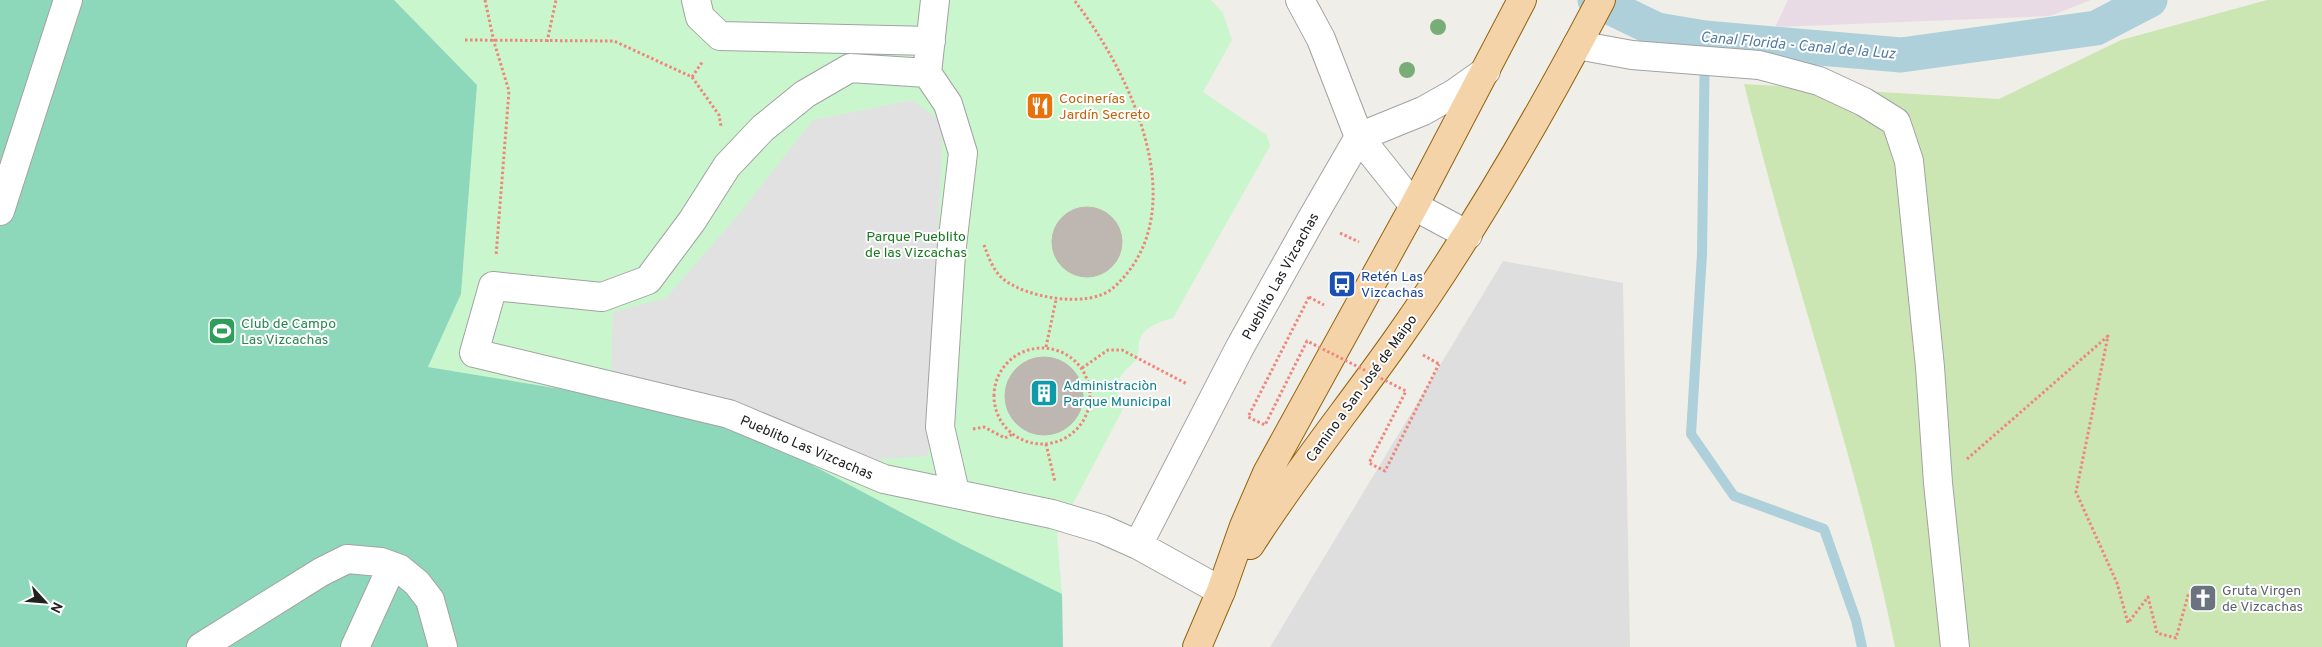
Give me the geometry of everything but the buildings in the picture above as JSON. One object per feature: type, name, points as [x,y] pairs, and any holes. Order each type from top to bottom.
[{"type":"main road","name":"Camino a San José de Maipo","points":[[1221,591],[1282,494],[1396,341],[1468,235],[1542,110],[1601,0]]},
{"type":"main road","name":"Camino a San José de Maipo","points":[[1197,647],[1221,591],[1244,526],[1267,473],[1414,206],[1517,10]]},
{"type":"lane","points":[[0,211],[68,0]]},
{"type":"lane","points":[[696,0],[700,17],[720,36],[931,41]]},
{"type":"lane","points":[[935,0],[927,73],[948,104],[963,153],[951,254],[940,427],[955,492]]},
{"type":"lane","points":[[1300,0],[1321,39],[1359,137],[1414,206],[1468,235]]},
{"type":"lane","points":[[1578,43],[1632,54],[1759,65],[1818,81],[1864,102],[1896,122],[1909,161],[1930,367],[1938,484],[1955,647]]},
{"type":"lane","points":[[494,286],[602,297],[648,280],[692,222],[727,166],[763,128],[806,94],[850,68],[927,73]]},
{"type":"lane","points":[[1359,137],[1423,111],[1455,93],[1486,71]]},
{"type":"lane","name":"Pueblito Las Vizcachas","points":[[1138,545],[1214,398],[1310,220],[1359,137]]},
{"type":"lane","name":"Pueblito Las Vizcachas","points":[[494,286],[474,353],[729,414],[884,479],[923,488],[955,492],[1052,514],[1102,529],[1138,545],[1221,591]]},
{"type":"lane","points":[[201,647],[313,577],[347,559],[381,562],[400,569],[417,583],[430,600],[443,647]]},
{"type":"lane","points":[[355,647],[392,566]]},
{"type":"path","points":[[485,0],[494,42],[510,91],[494,286]]},
{"type":"path","points":[[547,42],[556,0]]},
{"type":"path","points":[[983,242],[988,259],[1002,278],[1034,294],[1056,300],[1092,298],[1112,289],[1139,256],[1152,218],[1152,160],[1135,102],[1093,24],[1074,0]]},
{"type":"path","points":[[465,40],[494,42],[614,41],[692,77],[719,115],[727,166]]},
{"type":"path","points":[[1310,220],[1387,255]]},
{"type":"path","points":[[1309,297],[1248,417],[1265,425],[1307,341],[1406,391],[1369,463],[1385,471],[1439,364]]},
{"type":"path","points":[[1046,347],[1056,300]]},
{"type":"path","points":[[1938,484],[2108,336],[2076,492],[2117,583],[2128,623],[2148,597],[2157,633],[2176,638],[2189,592]]},
{"type":"path","points":[[1046,347],[1060,350],[1073,358],[1082,368],[1089,381],[1091,396],[1089,410],[1082,423],[1072,434],[1060,441],[1046,444],[1032,443],[1014,434],[998,417],[994,403],[995,389],[998,375],[1018,353],[1032,348],[1046,347]]},
{"type":"path","points":[[1082,368],[1108,350],[1122,350],[1214,398]]},
{"type":"path","points":[[942,435],[979,427],[1005,438],[1014,434]]},
{"type":"path","points":[[1046,444],[1055,485],[1052,514]]},
{"type":"shaded area","points":[[1788,0],[2091,0],[2050,16],[1775,27]]},
{"type":"shaded area","points":[[913,100],[943,123],[928,456],[868,460],[611,378],[613,312],[666,298],[739,214],[813,120]]},
{"type":"shaded area","points":[[1503,261],[1623,283],[1630,647],[1270,647]]},
{"type":"green space","name":"Club de Campo Las Vizcachas","points":[[0,0],[394,0],[477,85],[461,294],[428,367],[585,393],[724,426],[778,447],[961,544],[1062,594],[1063,647],[0,647]]},
{"type":"green space","name":"Parque Pueblito de las Vizcachas","points":[[394,0],[1211,0],[1223,13],[1232,40],[1203,92],[1267,135],[1270,146],[1173,318],[1146,330],[1139,340],[1137,358],[1121,376],[1118,390],[1119,400],[1123,409],[1057,534],[1062,594],[961,544],[778,447],[585,393],[428,367],[461,294],[477,85]]},
{"type":"green space","points":[[2267,0],[2322,0],[2322,647],[1895,647],[1857,487],[1776,206],[1744,84],[1999,99],[2121,40]]},
{"type":"waterway","name":"Canal Florida - Canal de la Luz","points":[[1595,0],[1657,30],[1705,38],[1901,55],[2096,28],[2150,0]]},
{"type":"waterway","points":[[1705,38],[1702,254],[1691,434],[1734,496],[1824,529],[1856,620],[1862,647]]},
{"type":"place","name":"Cocinerías Jardín Secreto","points":[[1040,106]]},
{"type":"place","name":"Retén Las Vizcachas","points":[[1342,284]]},
{"type":"place","name":"Club de Campo Las Vizcachas","points":[[222,331]]},
{"type":"place","name":"Administraciòn Parque Municipal","points":[[1044,393]]},
{"type":"place","name":"Gruta Virgen de Vizcachas","points":[[2203,598]]}]
